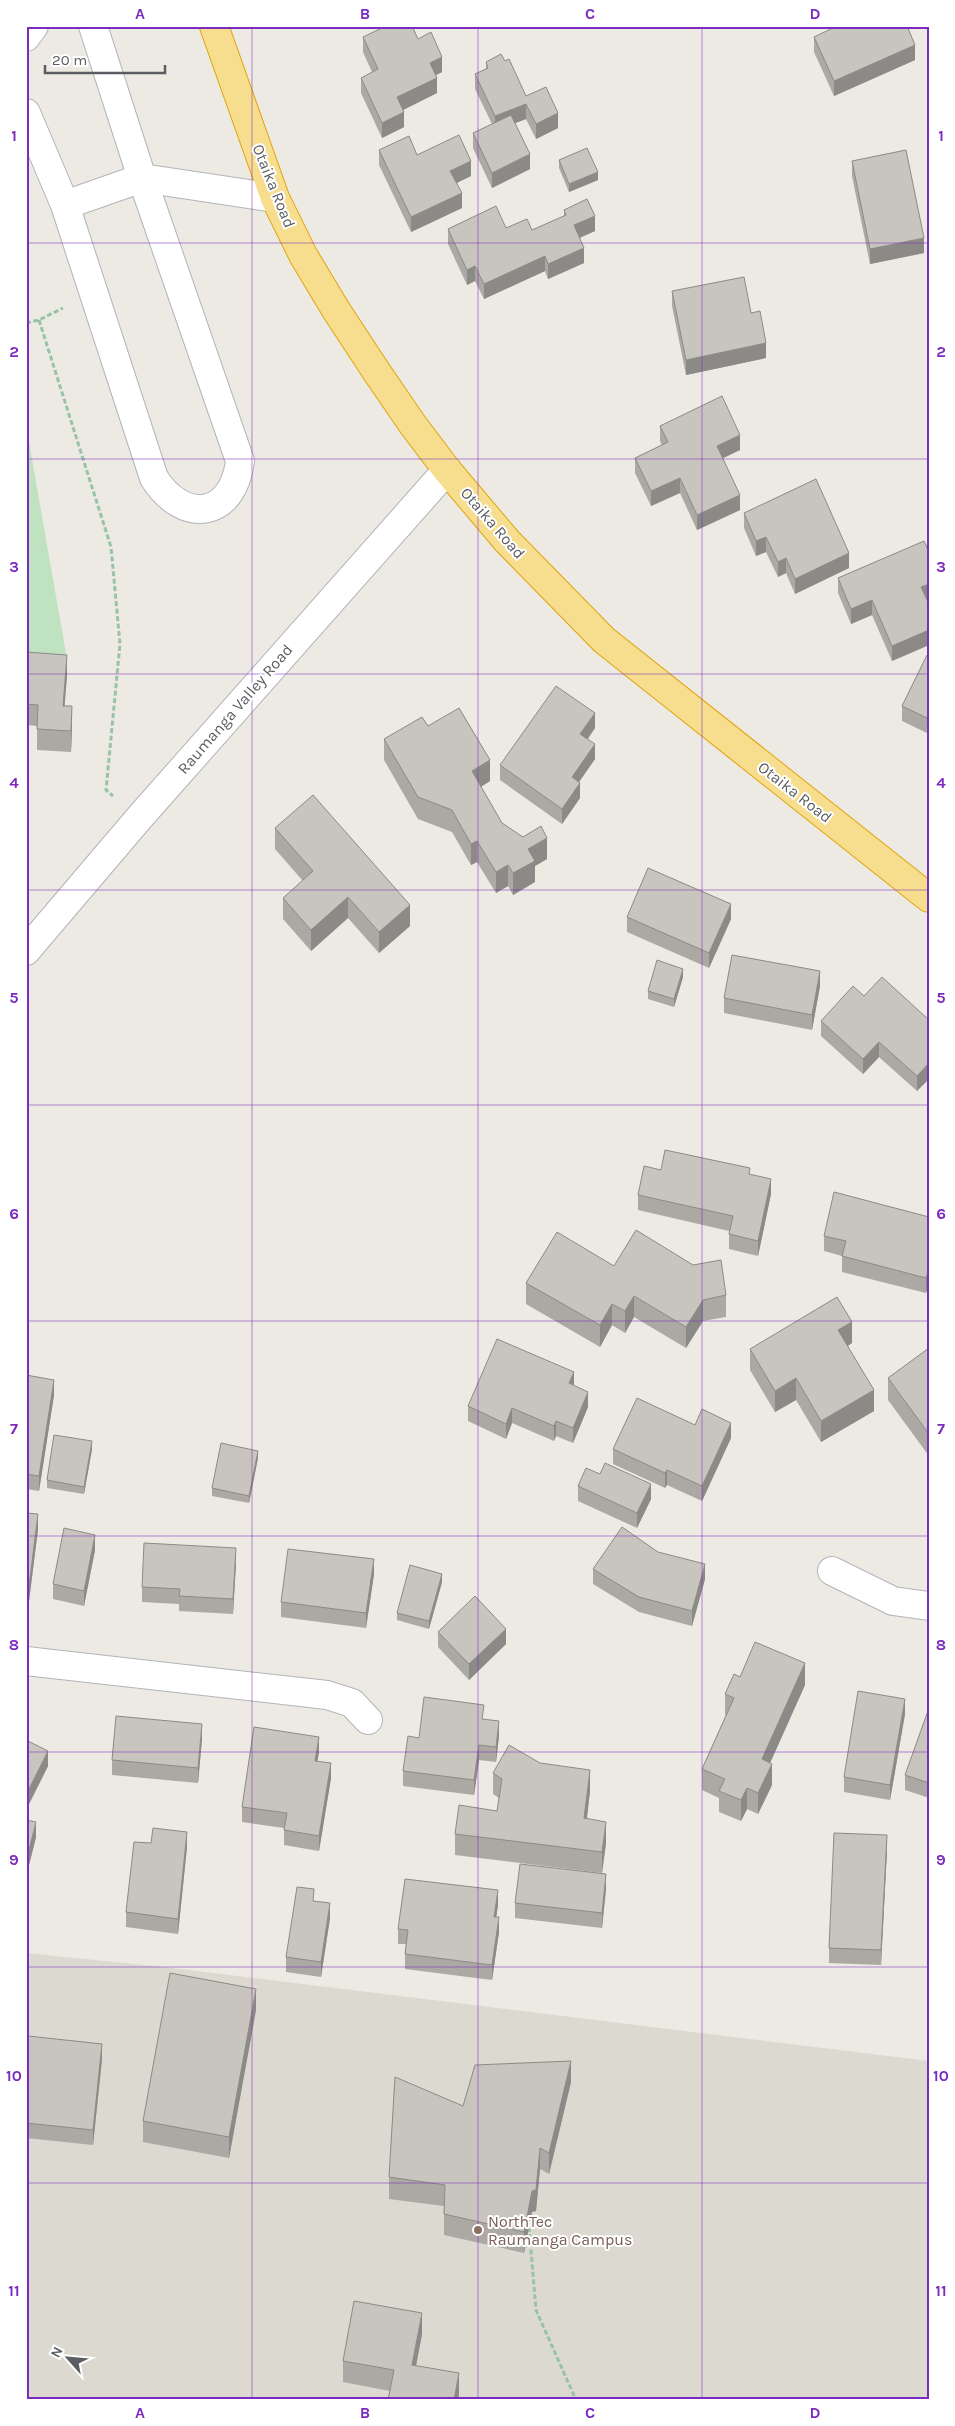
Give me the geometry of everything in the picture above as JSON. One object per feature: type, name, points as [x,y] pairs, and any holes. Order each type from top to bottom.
[{"type":"highway","name":"Otaika Road","points":[[214,26],[275,198],[304,255],[336,310],[412,424],[447,470],[513,548],[604,640],[929,898]]},
{"type":"street","points":[[26,38],[34,26]]},
{"type":"street","points":[[26,113],[65,205],[154,478],[163,492],[180,506],[196,510],[212,506],[230,494],[238,479],[240,461],[142,178],[93,26]]},
{"type":"street","points":[[65,205],[142,178],[275,198]]},
{"type":"street","name":"Raumanga Valley Road","points":[[26,951],[153,802],[447,470]]},
{"type":"street","points":[[832,1570],[893,1601],[929,1606]]},
{"type":"street","points":[[26,1660],[328,1695],[352,1702],[368,1720]]},
{"type":"path","points":[[39,320],[111,547],[120,644],[106,790]]},
{"type":"path","points":[[529,2227],[536,2310],[576,2400]]},
{"type":"shaded area","name":"NorthTec Raumanga Campus","points":[[26,1953],[164,1967],[929,2061],[929,2400],[26,2400]]},
{"type":"green space","points":[[26,425],[67,659],[26,661]]},
{"type":"building","points":[[386,26],[412,26],[418,39],[431,32],[442,57],[430,63],[437,78],[397,97],[404,112],[382,123],[361,78],[378,69],[363,37]]},
{"type":"building","points":[[837,26],[907,26],[915,45],[834,81],[814,37]]},
{"type":"building","points":[[501,54],[505,61],[509,59],[526,96],[546,87],[558,113],[536,124],[526,104],[495,116],[475,74],[488,68],[486,62]]},
{"type":"building","points":[[511,115],[530,154],[492,173],[473,133]]},
{"type":"building","points":[[459,135],[471,161],[450,171],[462,193],[411,217],[379,150],[409,136],[417,155]]},
{"type":"building","points":[[587,148],[598,172],[569,184],[559,160]]},
{"type":"building","points":[[906,150],[924,238],[870,249],[852,161]]},
{"type":"building","points":[[587,199],[595,216],[574,225],[584,248],[548,264],[545,256],[484,284],[475,266],[467,270],[448,229],[496,206],[506,228],[527,219],[532,230],[566,215],[564,210]]},
{"type":"building","points":[[744,277],[751,313],[760,311],[766,343],[686,360],[672,291]]},
{"type":"building","points":[[722,396],[740,435],[717,446],[740,495],[697,515],[680,478],[651,491],[635,458],[668,442],[660,426]]},
{"type":"building","points":[[816,479],[849,553],[795,579],[786,558],[778,562],[766,537],[756,541],[744,513]]},
{"type":"building","points":[[924,541],[929,552],[929,584],[921,587],[929,604],[929,630],[892,646],[872,600],[851,609],[838,578]]},
{"type":"building","points":[[26,652],[67,655],[63,706],[72,706],[71,731],[37,729],[38,705],[26,704]]},
{"type":"building","points":[[927,655],[929,656],[929,719],[902,706]]},
{"type":"building","points":[[556,686],[595,713],[580,734],[595,744],[572,777],[580,783],[562,809],[500,765]]},
{"type":"building","points":[[459,708],[490,760],[472,771],[502,823],[523,837],[541,826],[547,838],[528,849],[535,861],[513,873],[508,865],[496,872],[477,841],[471,844],[452,810],[418,797],[384,739],[422,717],[428,726]]},
{"type":"building","points":[[313,795],[410,905],[379,932],[348,897],[311,930],[283,898],[313,871],[275,828]]},
{"type":"building","points":[[648,868],[731,904],[709,953],[627,917]]},
{"type":"building","points":[[732,955],[820,971],[812,1015],[724,998]]},
{"type":"building","points":[[657,960],[683,969],[674,999],[648,991]]},
{"type":"building","points":[[882,977],[929,1020],[929,1063],[917,1076],[879,1042],[863,1059],[821,1021],[853,986],[864,996]]},
{"type":"building","points":[[665,1150],[750,1168],[749,1174],[771,1179],[758,1241],[729,1234],[733,1216],[638,1195],[644,1166],[661,1170]]},
{"type":"building","points":[[834,1192],[929,1217],[929,1269],[926,1278],[842,1256],[846,1241],[824,1236]]},
{"type":"building","points":[[636,1230],[693,1265],[721,1260],[726,1295],[703,1300],[686,1327],[634,1296],[625,1311],[612,1304],[600,1325],[526,1283],[557,1232],[614,1266]]},
{"type":"building","points":[[837,1297],[852,1322],[838,1330],[874,1390],[821,1421],[796,1378],[775,1391],[750,1349]]},
{"type":"building","points":[[497,1339],[574,1372],[569,1383],[588,1392],[573,1428],[556,1421],[554,1426],[512,1408],[506,1424],[468,1406]]},
{"type":"building","points":[[929,1348],[929,1434],[888,1378]]},
{"type":"building","points":[[26,1375],[54,1380],[39,1476],[26,1474]]},
{"type":"building","points":[[637,1398],[695,1425],[702,1409],[731,1423],[702,1486],[667,1470],[665,1473],[613,1449]]},
{"type":"building","points":[[54,1435],[92,1441],[84,1487],[47,1480]]},
{"type":"building","points":[[221,1443],[258,1451],[249,1496],[212,1488]]},
{"type":"building","points":[[605,1463],[651,1484],[637,1513],[578,1486],[586,1468],[600,1474]]},
{"type":"building","points":[[26,1513],[38,1514],[29,1586],[26,1585]]},
{"type":"building","points":[[622,1527],[658,1552],[705,1564],[692,1611],[639,1597],[593,1569]]},
{"type":"building","points":[[64,1528],[95,1535],[84,1591],[53,1584]]},
{"type":"building","points":[[144,1543],[236,1548],[233,1599],[179,1596],[180,1589],[142,1587]]},
{"type":"building","points":[[288,1549],[374,1559],[366,1613],[281,1602]]},
{"type":"building","points":[[410,1565],[442,1574],[429,1621],[397,1613]]},
{"type":"building","points":[[475,1596],[506,1629],[469,1664],[438,1632]]},
{"type":"building","points":[[755,1642],[805,1663],[762,1759],[772,1764],[758,1793],[747,1788],[741,1800],[719,1791],[725,1779],[702,1769],[734,1698],[725,1694],[734,1674],[740,1677]]},
{"type":"building","points":[[858,1691],[905,1699],[890,1785],[844,1777]]},
{"type":"building","points":[[424,1697],[484,1705],[482,1719],[499,1721],[496,1747],[479,1745],[474,1780],[403,1771],[408,1736],[419,1738]]},
{"type":"building","points":[[929,1708],[929,1783],[905,1775]]},
{"type":"building","points":[[116,1716],[202,1724],[198,1768],[112,1760]]},
{"type":"building","points":[[254,1727],[319,1737],[315,1761],[331,1763],[319,1836],[284,1830],[287,1813],[242,1807]]},
{"type":"building","points":[[26,1740],[48,1751],[29,1789],[26,1788]]},
{"type":"building","points":[[509,1745],[540,1763],[590,1770],[584,1818],[606,1822],[602,1852],[455,1834],[459,1805],[497,1811],[502,1779],[493,1773]]},
{"type":"building","points":[[26,1820],[36,1822],[29,1850],[26,1849]]},
{"type":"building","points":[[153,1828],[187,1832],[178,1919],[126,1912],[134,1842],[151,1843]]},
{"type":"building","points":[[834,1833],[887,1835],[881,1950],[829,1948]]},
{"type":"building","points":[[520,1864],[606,1874],[602,1913],[515,1903]]},
{"type":"building","points":[[405,1879],[498,1890],[494,1917],[499,1917],[492,1965],[405,1954],[408,1930],[398,1929]]},
{"type":"building","points":[[297,1887],[314,1889],[313,1901],[330,1903],[321,1962],[286,1957]]},
{"type":"building","points":[[170,1973],[256,1989],[229,2137],[143,2121]]},
{"type":"building","points":[[28,2036],[102,2044],[93,2130],[26,2123],[26,2053]]},
{"type":"building","points":[[571,2061],[549,2153],[540,2148],[536,2190],[532,2191],[524,2232],[444,2214],[445,2185],[389,2177],[395,2077],[463,2106],[475,2065]]},
{"type":"building","points":[[354,2301],[422,2313],[412,2365],[459,2373],[454,2400],[388,2400],[394,2370],[343,2361]]},
{"type":"place","name":"NorthTec Raumanga Campus","points":[[478,2230]]}]
